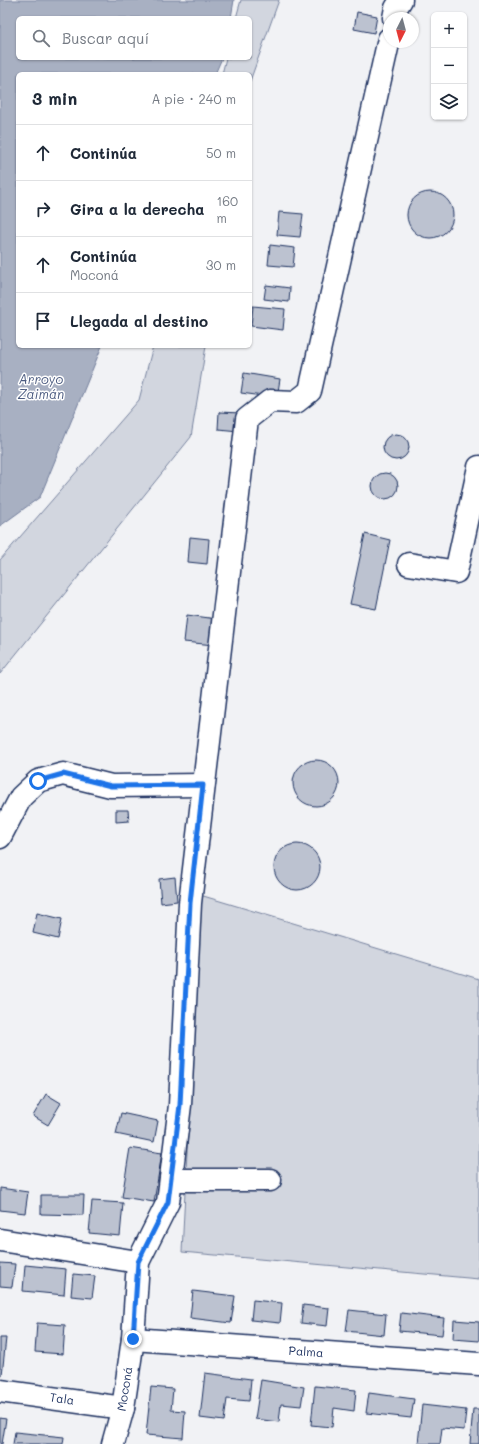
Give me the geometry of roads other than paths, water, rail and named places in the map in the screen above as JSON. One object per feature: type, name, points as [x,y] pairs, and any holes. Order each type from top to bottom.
[{"type":"street","points":[[395,12],[401,0]]},
{"type":"street","points":[[0,1240],[138,1262],[168,1202],[180,1105],[190,903],[247,419],[270,401],[296,402],[310,391],[387,48]]},
{"type":"street","points":[[409,564],[456,572],[479,467]]},
{"type":"street","points":[[0,837],[21,796],[38,781],[63,774],[111,786],[203,785]]},
{"type":"street","points":[[170,1180],[270,1180]]},
{"type":"street","name":"Moconá","points":[[113,1444],[123,1408],[133,1339],[138,1262]]},
{"type":"street","name":"Palma","points":[[133,1339],[479,1364]]},
{"type":"street","name":"Tala","points":[[0,1391],[123,1408]]},
{"type":"water","name":"Arroyo Zaimán","points":[[0,0],[234,0],[231,16],[16,16],[16,60],[221,60],[216,72],[16,72],[16,348],[101,348],[40,497],[0,526]]}]
